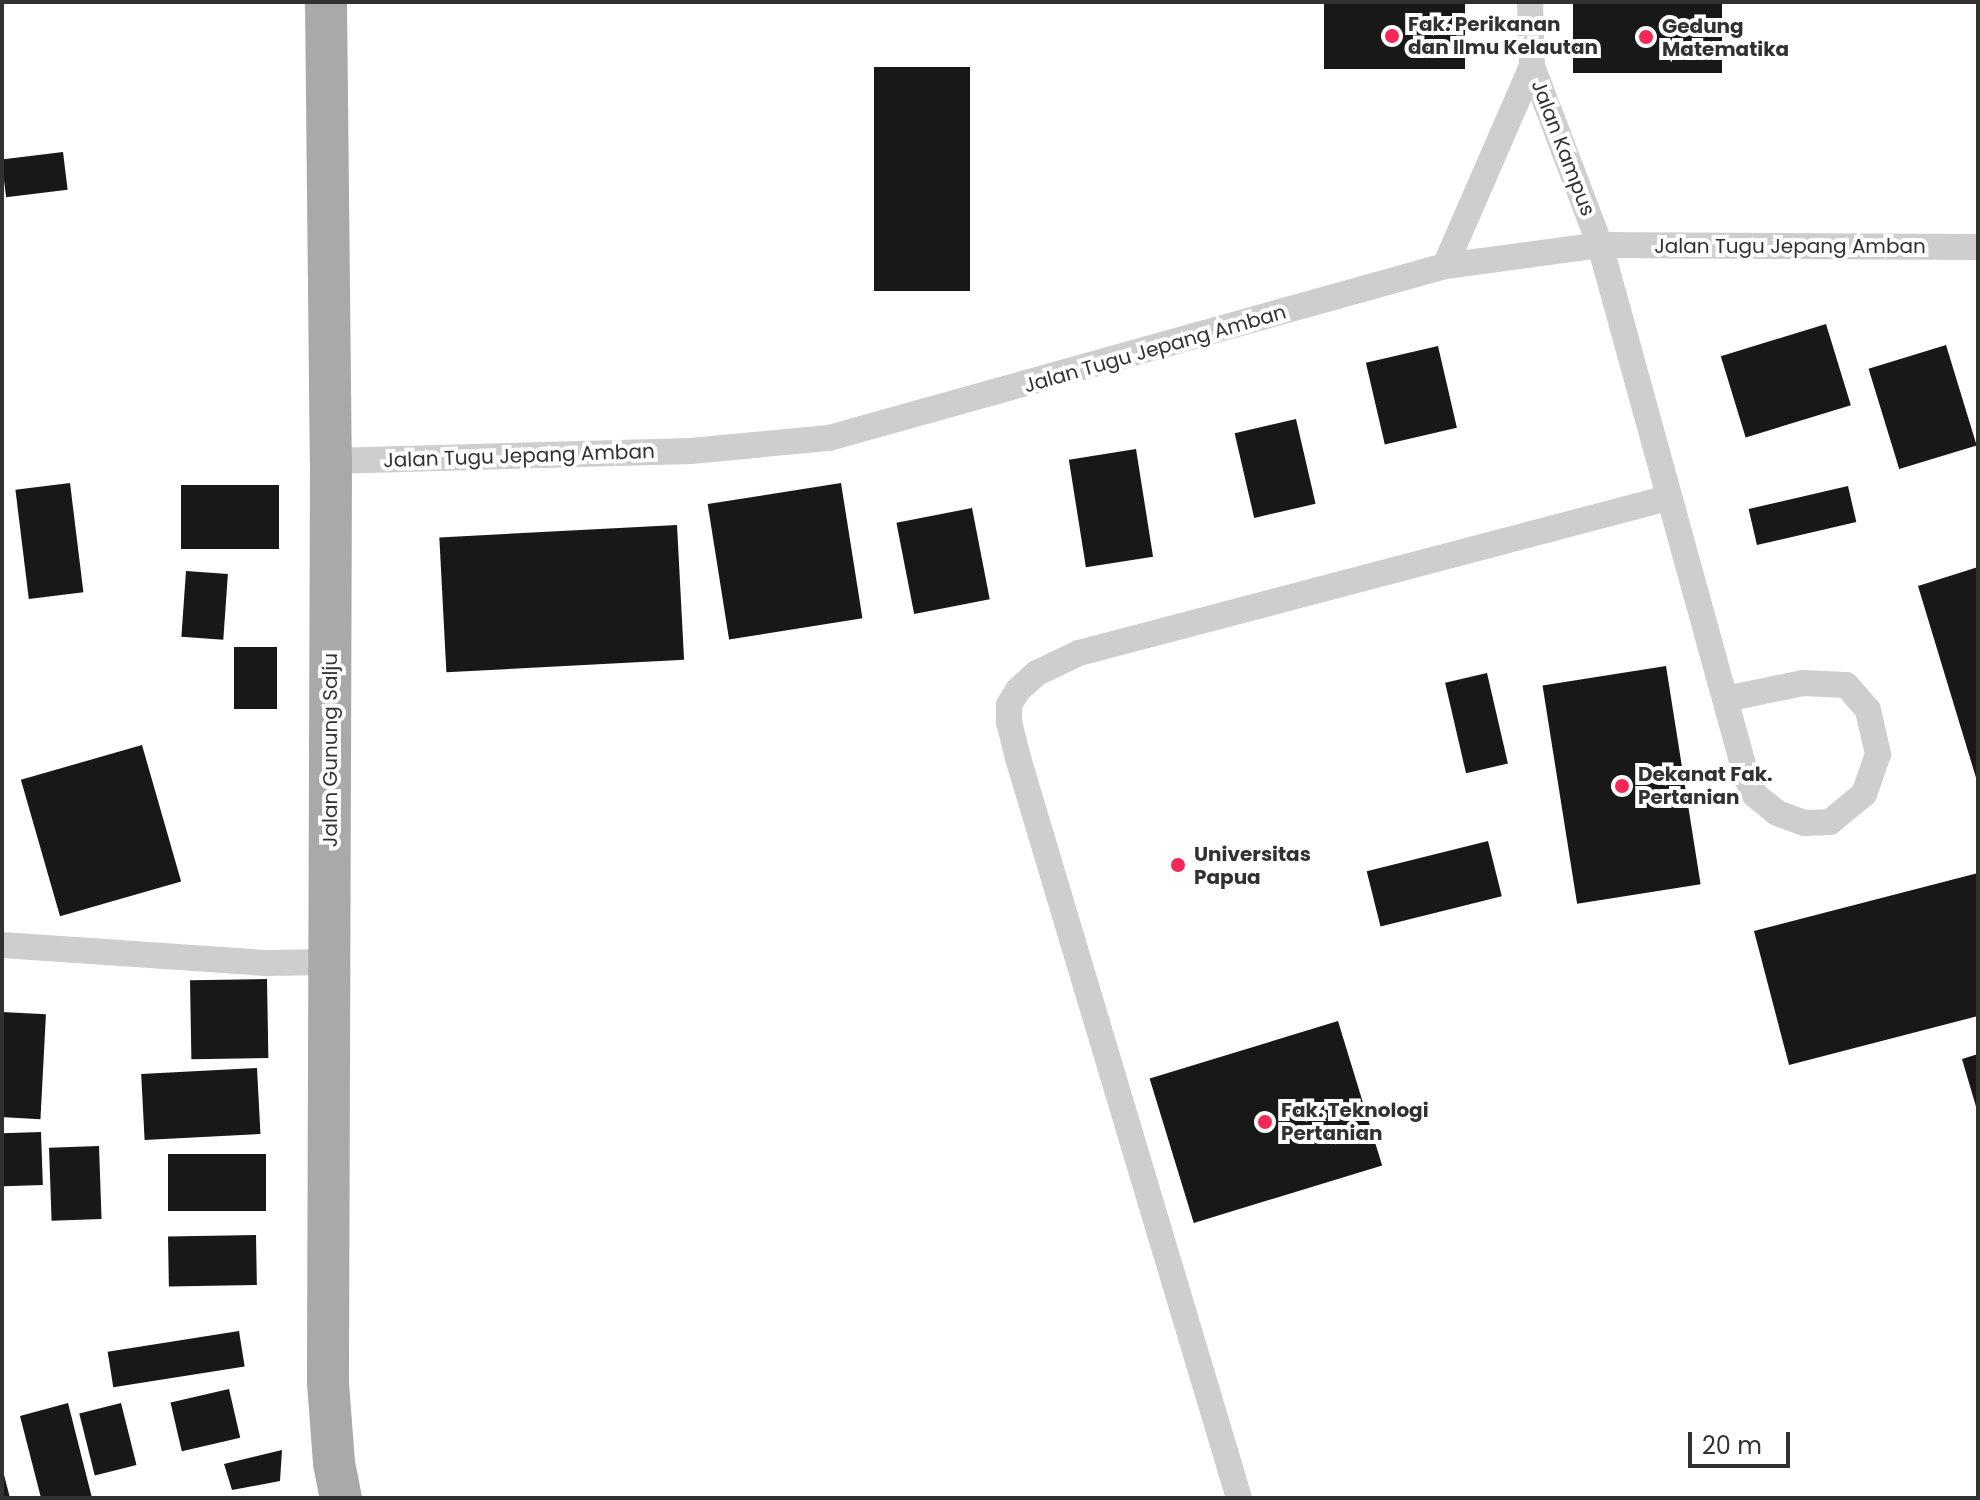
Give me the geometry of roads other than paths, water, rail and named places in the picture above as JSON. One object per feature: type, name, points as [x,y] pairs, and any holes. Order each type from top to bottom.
[{"type":"main road","name":"Jalan Gunung Salju","points":[[326,2],[331,461],[328,1383],[334,1463],[341,1498]]},
{"type":"street","name":"Jalan Kampus","points":[[1530,2],[1532,66],[1600,245],[1726,699]]},
{"type":"street","points":[[1445,266],[1532,66]]},
{"type":"street","name":"Jalan Tugu Jepang Amban","points":[[331,461],[691,451],[829,438],[1445,266],[1600,245],[1978,247]]},
{"type":"street","points":[[1239,1498],[1018,758],[1009,723],[1009,705],[1018,690],[1037,673],[1079,653],[1668,498]]},
{"type":"street","points":[[1803,683],[1846,685],[1868,710],[1878,754],[1864,794],[1830,822],[1818,825],[1777,813],[1755,795],[1747,779],[1726,699],[1803,683]]},
{"type":"street","points":[[2,945],[268,963],[330,962]]},
{"type":"place","name":"Fak. Perikanan dan Ilmu Kelautan","points":[[1392,36]]},
{"type":"place","name":"Gedung Matematika","points":[[1646,37]]},
{"type":"place","name":"Dekanat Fak. Pertanian","points":[[1622,786]]},
{"type":"place","name":"Universitas Papua","points":[[1178,865]]},
{"type":"place","name":"Fak. Teknologi Pertanian","points":[[1265,1122]]}]
